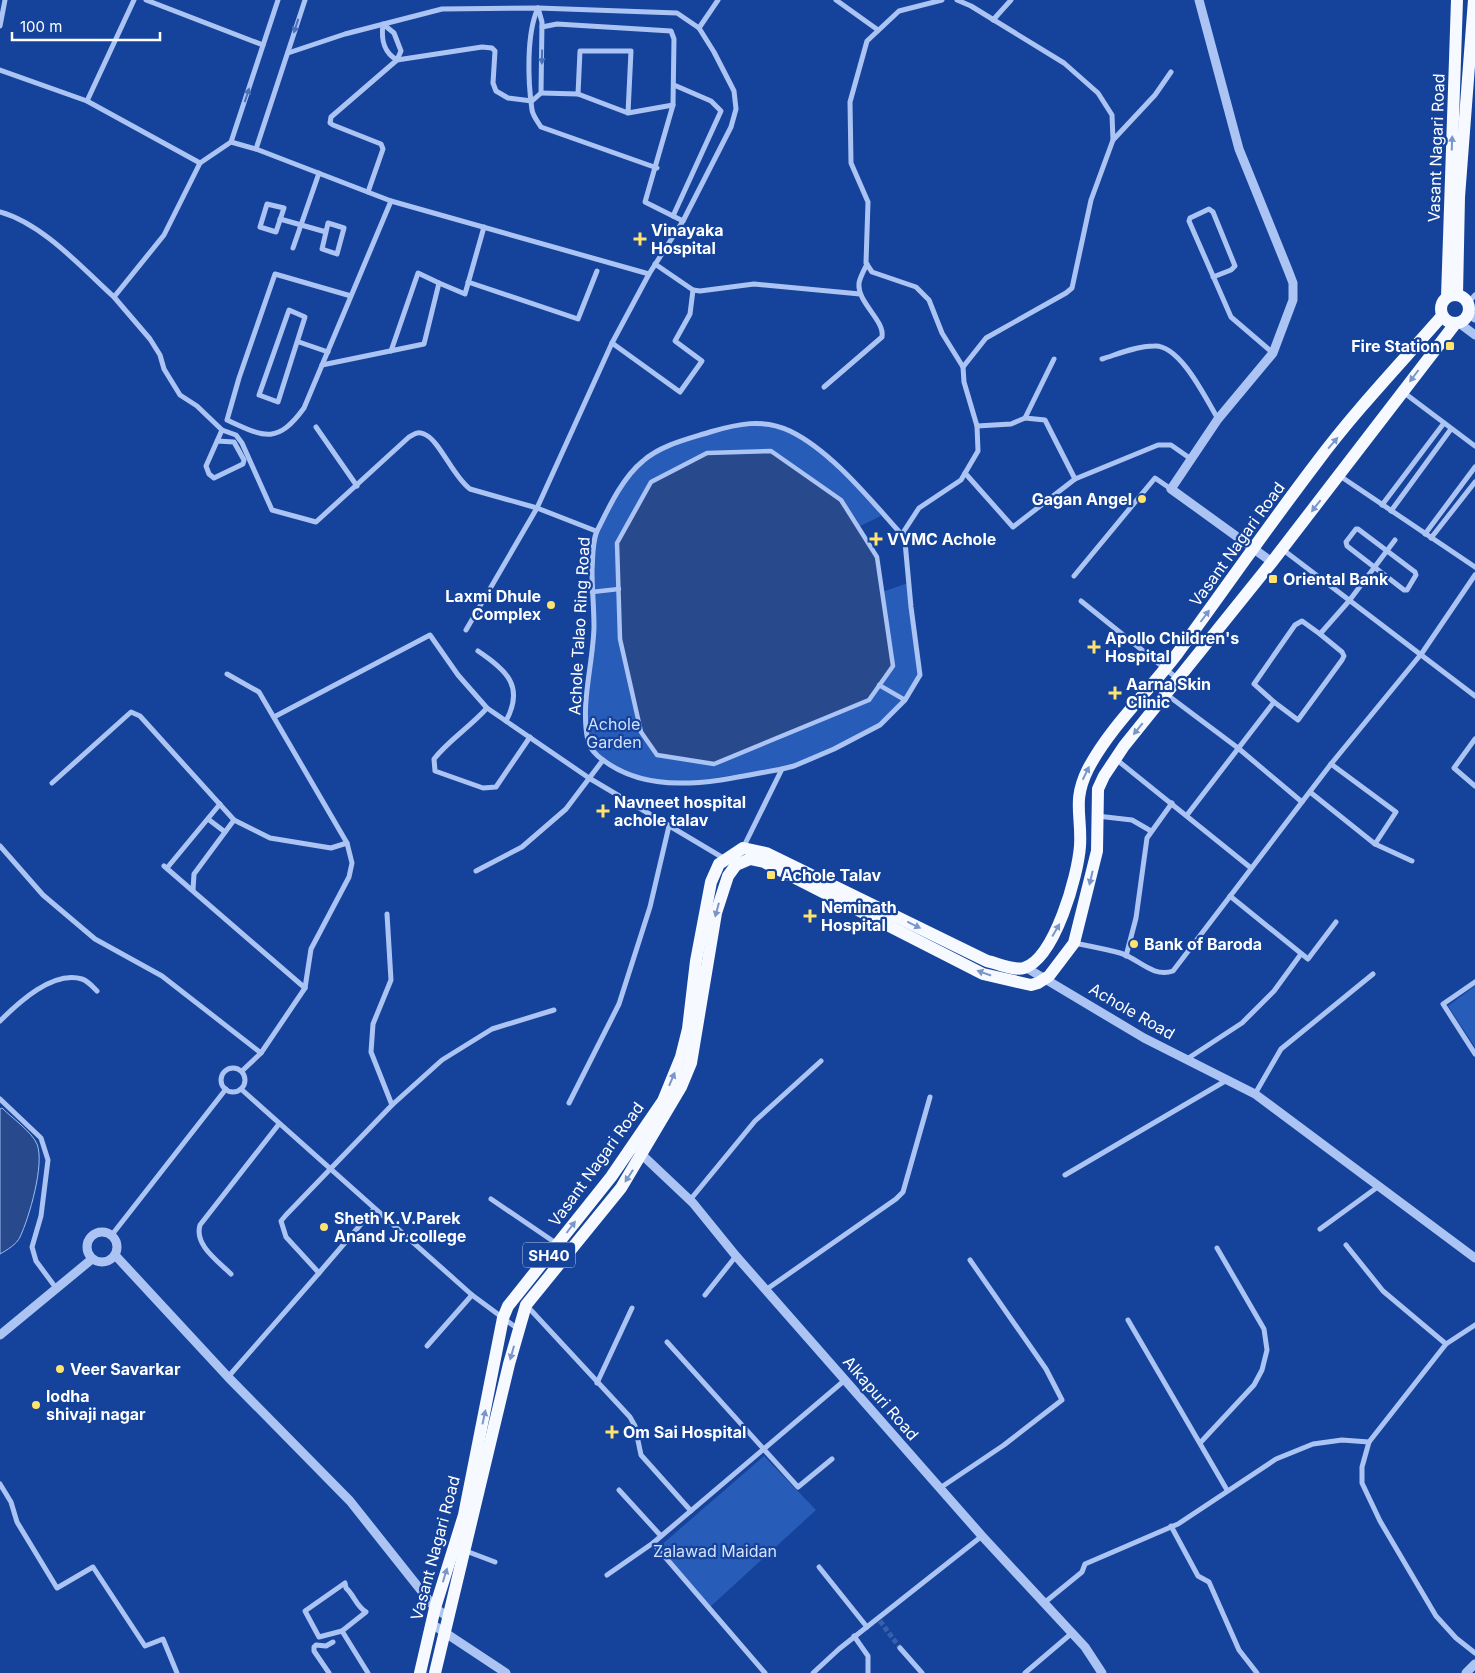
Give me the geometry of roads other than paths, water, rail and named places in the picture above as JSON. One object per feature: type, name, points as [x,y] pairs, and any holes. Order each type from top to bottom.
[{"type":"main road","name":"Vasant Nagari Road","points":[[1452,296],[1457,0]]},
{"type":"main road","name":"Vasant Nagari Road","points":[[1452,296],[1474,0]]},
{"type":"main road","points":[[730,862],[750,859],[764,862],[983,974],[1031,985],[1045,980],[1074,944],[1097,851],[1098,789],[1116,759],[1340,476],[1402,392],[1472,307],[1452,296],[1440,308],[1442,316],[1447,322],[1457,324]]},
{"type":"main road","name":"Vasant Nagari Road","points":[[1025,968],[1046,946],[1064,915],[1070,898],[1080,846],[1077,806],[1080,786],[1089,767],[1110,736],[1166,669],[1318,460],[1442,316]]},
{"type":"main road","points":[[730,862],[743,848]]},
{"type":"main road","name":"Achole Road","points":[[743,848],[766,853],[987,961],[1025,968]]},
{"type":"main road","name":"Vasant Nagari Road","points":[[436,1673],[444,1632],[466,1551],[518,1329],[526,1305],[621,1188],[637,1151],[681,1087],[691,1063],[716,913],[728,876],[730,862]]},
{"type":"main road","name":"Vasant Nagari Road","points":[[420,1673],[435,1608],[464,1515],[503,1318],[508,1306],[611,1176],[637,1151]]},
{"type":"street","points":[[0,26],[5,0]]},
{"type":"street","points":[[87,102],[134,0]]},
{"type":"street","points":[[146,0],[263,45]]},
{"type":"street","points":[[114,297],[164,235],[200,163],[231,142],[278,0]]},
{"type":"street","points":[[256,148],[305,0]]},
{"type":"street","points":[[699,28],[718,0]]},
{"type":"street","points":[[836,0],[878,30]]},
{"type":"street","points":[[824,387],[882,337],[880,327],[860,294],[859,281],[867,264],[868,202],[851,163],[850,102],[867,41],[899,11],[942,0]]},
{"type":"street","points":[[957,0],[1064,64],[1098,93],[1112,115],[1113,140],[1091,200],[1072,288],[986,338],[963,367]]},
{"type":"street","points":[[993,20],[1011,0]]},
{"type":"street","points":[[1171,488],[1218,419],[1273,353],[1293,300],[1292,284],[1239,148],[1199,0]]},
{"type":"street","points":[[288,53],[384,24],[442,9],[538,8],[678,13],[699,28],[734,91],[736,109],[731,127],[682,221],[649,274],[612,343],[537,508],[466,630]]},
{"type":"street","points":[[538,8],[542,26],[542,93]]},
{"type":"street","points":[[538,8],[532,22],[530,89],[532,112],[541,127],[657,168]]},
{"type":"street","points":[[384,24],[381,38],[389,55],[397,60],[482,47],[492,48],[494,51],[494,83],[496,91],[508,98],[532,101],[542,93],[578,94],[628,113],[673,105]]},
{"type":"street","points":[[368,192],[383,149],[381,144],[333,125],[330,120],[397,60],[401,51],[394,33],[384,24]]},
{"type":"street","points":[[542,26],[557,24],[670,31],[674,39],[673,105],[657,168],[645,202],[682,221]]},
{"type":"street","points":[[578,94],[580,51],[630,51],[628,113]]},
{"type":"street","points":[[0,70],[87,102],[200,163]]},
{"type":"street","points":[[1113,140],[1155,96],[1171,72]]},
{"type":"street","points":[[673,216],[721,111],[711,101],[674,85]]},
{"type":"street","points":[[231,142],[256,148],[391,201],[649,274]]},
{"type":"street","points":[[293,248],[319,173]]},
{"type":"street","points":[[351,296],[275,274],[239,378],[227,420],[259,435],[282,431],[292,424],[304,408],[391,201]]},
{"type":"street","points":[[267,204],[284,208],[280,219],[276,232],[260,227],[267,204]]},
{"type":"street","points":[[1213,277],[1233,269],[1235,266],[1213,212],[1209,209],[1190,218],[1189,221],[1213,277],[1232,317],[1273,353]]},
{"type":"street","points":[[0,212],[13,216],[59,246],[114,297],[150,339],[160,355],[164,369],[180,395],[198,406],[222,430],[236,435],[242,443],[272,510],[316,522],[409,436],[417,433],[425,434],[432,439],[461,482],[470,489],[537,508],[596,531]]},
{"type":"street","points":[[280,219],[326,232]]},
{"type":"street","points":[[328,223],[344,228],[337,254],[322,249],[326,232],[328,223]]},
{"type":"street","points":[[391,351],[418,273],[465,294],[484,227]]},
{"type":"street","points":[[655,264],[700,292],[754,284],[860,294]]},
{"type":"street","points":[[867,264],[872,272],[916,286],[929,300],[942,333],[963,367],[964,382],[977,426],[978,451],[961,480],[919,508],[904,531],[904,537]]},
{"type":"street","points":[[468,282],[578,319],[597,271]]},
{"type":"street","points":[[322,365],[424,344],[439,283]]},
{"type":"street","points":[[612,343],[680,392],[702,361],[674,341],[690,314],[694,290]]},
{"type":"street","points":[[289,310],[306,318],[299,342],[278,402],[259,395],[289,310]]},
{"type":"street","points":[[1457,324],[1475,336]]},
{"type":"street","points":[[299,342],[328,352]]},
{"type":"street","points":[[1102,358],[1155,345],[1170,350],[1181,360],[1218,419]]},
{"type":"street","points":[[1024,418],[1054,359]]},
{"type":"street","points":[[1402,392],[1475,446]]},
{"type":"street","points":[[977,426],[1011,424],[1024,418],[1045,420],[1075,479]]},
{"type":"street","name":"Achole Talao Ring Road","points":[[741,423],[767,424],[790,431],[814,446],[870,500],[904,537],[920,675],[905,700],[880,725],[834,749],[794,766],[724,780],[674,784],[637,778],[603,760],[588,745],[584,716],[589,686],[594,627],[592,559],[596,531],[628,477],[643,460],[663,448],[741,423]]},
{"type":"street","points":[[1382,504],[1444,423]]},
{"type":"street","points":[[316,427],[357,486]]},
{"type":"street","points":[[1391,511],[1451,429]]},
{"type":"street","points":[[217,441],[234,442],[244,460],[243,464],[214,478],[209,474],[206,466],[217,441],[222,430]]},
{"type":"street","points":[[965,473],[1013,527],[1075,479],[1158,445],[1171,444],[1191,459]]},
{"type":"street","points":[[771,451],[840,500],[877,557],[893,666],[879,685],[869,700],[714,764],[657,755],[641,732],[620,639],[618,589],[617,543],[651,482],[707,454],[771,451]]},
{"type":"street","points":[[1424,534],[1475,467]]},
{"type":"street","points":[[1340,476],[1475,567]]},
{"type":"street","points":[[1074,576],[1155,478],[1272,562]]},
{"type":"street","points":[[1431,538],[1475,482]]},
{"type":"street","points":[[1358,529],[1386,550],[1416,574],[1407,590],[1404,590],[1374,568],[1347,546],[1346,542],[1358,529]]},
{"type":"street","points":[[1320,634],[1350,601],[1395,540]]},
{"type":"street","points":[[1282,549],[1422,653],[1475,696]]},
{"type":"street","points":[[1074,944],[1126,956],[1154,972],[1165,974],[1172,971],[1331,764],[1422,653],[1475,574]]},
{"type":"street","points":[[592,592],[618,589]]},
{"type":"street","points":[[1081,601],[1179,680]]},
{"type":"street","points":[[1298,621],[1302,621],[1342,652],[1344,656],[1298,720],[1274,702],[1254,684],[1298,621]]},
{"type":"street","points":[[274,718],[430,635],[458,675],[487,708],[589,778],[730,862]]},
{"type":"street","points":[[478,651],[503,667],[514,691],[513,708],[506,721]]},
{"type":"street","points":[[227,674],[260,692],[347,843],[352,863],[349,877],[311,949],[305,988],[261,1053],[242,1071]]},
{"type":"street","points":[[879,685],[905,700]]},
{"type":"street","points":[[1166,694],[1238,748],[1302,802]]},
{"type":"street","points":[[1186,815],[1274,702]]},
{"type":"street","points":[[487,708],[476,721],[445,746],[434,759],[435,771],[483,788],[496,787],[530,737]]},
{"type":"street","points":[[52,782],[131,712],[140,716],[234,820],[270,838],[331,848],[347,843]]},
{"type":"street","points":[[1475,739],[1454,768],[1475,786]]},
{"type":"street","points":[[1116,759],[1250,868]]},
{"type":"street","points":[[476,871],[522,847],[566,809],[603,760]]},
{"type":"street","points":[[1331,764],[1396,812],[1375,844]]},
{"type":"street","points":[[743,848],[782,769]]},
{"type":"street","points":[[1310,792],[1375,844],[1412,861]]},
{"type":"street","points":[[1126,956],[1136,918],[1146,844],[1151,832],[1172,803]]},
{"type":"street","points":[[220,804],[166,867],[305,988]]},
{"type":"street","points":[[1097,816],[1132,820],[1151,832]]},
{"type":"street","points":[[208,819],[225,832]]},
{"type":"street","points":[[192,890],[194,874],[234,820]]},
{"type":"street","points":[[569,1102],[619,1004],[650,907],[669,826]]},
{"type":"street","points":[[0,846],[43,895],[95,939],[162,976],[261,1053]]},
{"type":"street","points":[[1230,896],[1308,959],[1336,922]]},
{"type":"street","points":[[387,914],[391,980],[373,1024],[371,1052],[392,1105]]},
{"type":"street","points":[[1186,1059],[1242,1023],[1274,991],[1301,954]]},
{"type":"street","name":"Achole Road","points":[[1025,968],[1144,1038],[1255,1094],[1475,1258]]},
{"type":"street","points":[[1255,1094],[1281,1050],[1373,974]]},
{"type":"street","points":[[0,1022],[42,986],[72,977],[82,979],[97,991]]},
{"type":"street","points":[[1475,982],[1443,1004],[1475,1054]]},
{"type":"street","points":[[319,1273],[286,1237],[281,1222],[392,1105],[442,1060],[492,1029],[554,1010]]},
{"type":"street","points":[[690,1200],[754,1121],[821,1061]]},
{"type":"street","points":[[235,1068],[242,1071],[245,1083],[241,1089],[234,1092],[226,1089],[222,1083],[224,1071],[235,1068]]},
{"type":"street","points":[[1065,1174],[1227,1080]]},
{"type":"street","points":[[111,1236],[226,1089]]},
{"type":"street","points":[[241,1089],[472,1295],[518,1329]]},
{"type":"street","points":[[767,1289],[896,1199],[903,1192],[930,1097]]},
{"type":"street","points":[[0,1099],[41,1138],[48,1160],[41,1216],[32,1247],[36,1261],[56,1288]]},
{"type":"street","points":[[231,1274],[202,1244],[197,1233],[200,1225],[279,1124]]},
{"type":"street","name":"Alkapuri Road","points":[[637,1151],[690,1200],[736,1256],[767,1289],[982,1536],[1085,1647],[1102,1673]]},
{"type":"street","points":[[1320,1229],[1379,1186]]},
{"type":"street","points":[[491,1199],[570,1252]]},
{"type":"street","points":[[228,1377],[374,1208]]},
{"type":"street","points":[[102,1232],[111,1236],[116,1245],[115,1255],[107,1262],[92,1259],[87,1251],[90,1238],[102,1232]]},
{"type":"street","points":[[1346,1245],[1383,1291],[1446,1344]]},
{"type":"street","points":[[1200,1443],[1254,1384],[1262,1370],[1267,1350],[1264,1329],[1217,1248]]},
{"type":"street","points":[[115,1255],[228,1377],[350,1502],[435,1608],[448,1617]]},
{"type":"street","points":[[704,1295],[736,1256]]},
{"type":"street","points":[[0,1335],[92,1259]]},
{"type":"street","points":[[940,1488],[1004,1445],[1062,1400],[1046,1369],[970,1260]]},
{"type":"street","points":[[427,1346],[472,1295]]},
{"type":"street","points":[[526,1305],[633,1421],[641,1455],[691,1511]]},
{"type":"street","points":[[597,1383],[632,1308]]},
{"type":"street","points":[[1128,1320],[1227,1490]]},
{"type":"street","points":[[1475,1325],[1446,1344],[1368,1442],[1362,1467],[1362,1484],[1380,1521],[1436,1616],[1456,1638],[1475,1653]]},
{"type":"street","points":[[668,1342],[798,1487],[832,1459]]},
{"type":"street","points":[[607,1575],[662,1536],[845,1380]]},
{"type":"street","points":[[1044,1603],[1082,1572],[1086,1564],[1178,1524],[1276,1459],[1313,1444],[1342,1440],[1368,1442]]},
{"type":"street","points":[[0,1484],[11,1502],[17,1522],[57,1588],[93,1567],[145,1646],[162,1639],[177,1673]]},
{"type":"street","points":[[619,1490],[662,1536]]},
{"type":"street","points":[[1171,1526],[1198,1576],[1209,1582],[1239,1650],[1249,1666],[1257,1673]]},
{"type":"street","points":[[814,1673],[854,1636],[879,1619],[982,1536]]},
{"type":"street","points":[[653,1543],[765,1673]]},
{"type":"street","points":[[466,1551],[495,1562]]},
{"type":"street","points":[[820,1567],[867,1627]]},
{"type":"street","points":[[345,1583],[346,1588],[352,1593],[359,1608],[366,1612],[342,1631],[319,1637],[305,1614],[306,1610],[345,1583]]},
{"type":"street","points":[[432,1624],[506,1673]]},
{"type":"street","points":[[342,1631],[368,1673]]},
{"type":"street","points":[[1025,1673],[1072,1633]]},
{"type":"street","points":[[854,1636],[868,1656],[868,1673]]},
{"type":"street","points":[[329,1673],[314,1651],[314,1647],[316,1645],[326,1646],[333,1642]]},
{"type":"street","points":[[900,1648],[922,1673]]},
{"type":"street","points":[[1466,1673],[1475,1664]]},
{"type":"tunnel","points":[[880,1621],[900,1648]]},
{"type":"place","name":"Vinayaka Hospital","points":[[640,239]]},
{"type":"place","name":"Fire Station","points":[[1450,346]]},
{"type":"place","name":"Gagan Angel","points":[[1142,499]]},
{"type":"place","name":"VVMC Achole","points":[[876,539]]},
{"type":"place","name":"Oriental Bank","points":[[1273,579]]},
{"type":"place","name":"Laxmi Dhule Complex","points":[[551,605]]},
{"type":"place","name":"Apollo Children's Hospital","points":[[1094,647]]},
{"type":"place","name":"Aarna Skin Clinic","points":[[1115,693]]},
{"type":"place","name":"Navneet hospital achole talav","points":[[603,811]]},
{"type":"place","name":"Achole Talav","points":[[771,875]]},
{"type":"place","name":"Neminath Hospital","points":[[810,916]]},
{"type":"place","name":"Bank of Baroda","points":[[1134,944]]},
{"type":"place","name":"Sheth K.V.Parek Anand Jr.college","points":[[324,1227]]},
{"type":"place","name":"Veer Savarkar","points":[[60,1369]]},
{"type":"place","name":"lodha shivaji nagar","points":[[36,1405]]},
{"type":"place","name":"Om Sai Hospital","points":[[612,1432]]},
{"type":"park label","name":"Achole Garden","points":[[614,733]]},
{"type":"park label","name":"Zalawad Maidan","points":[[715,1551]]}]
